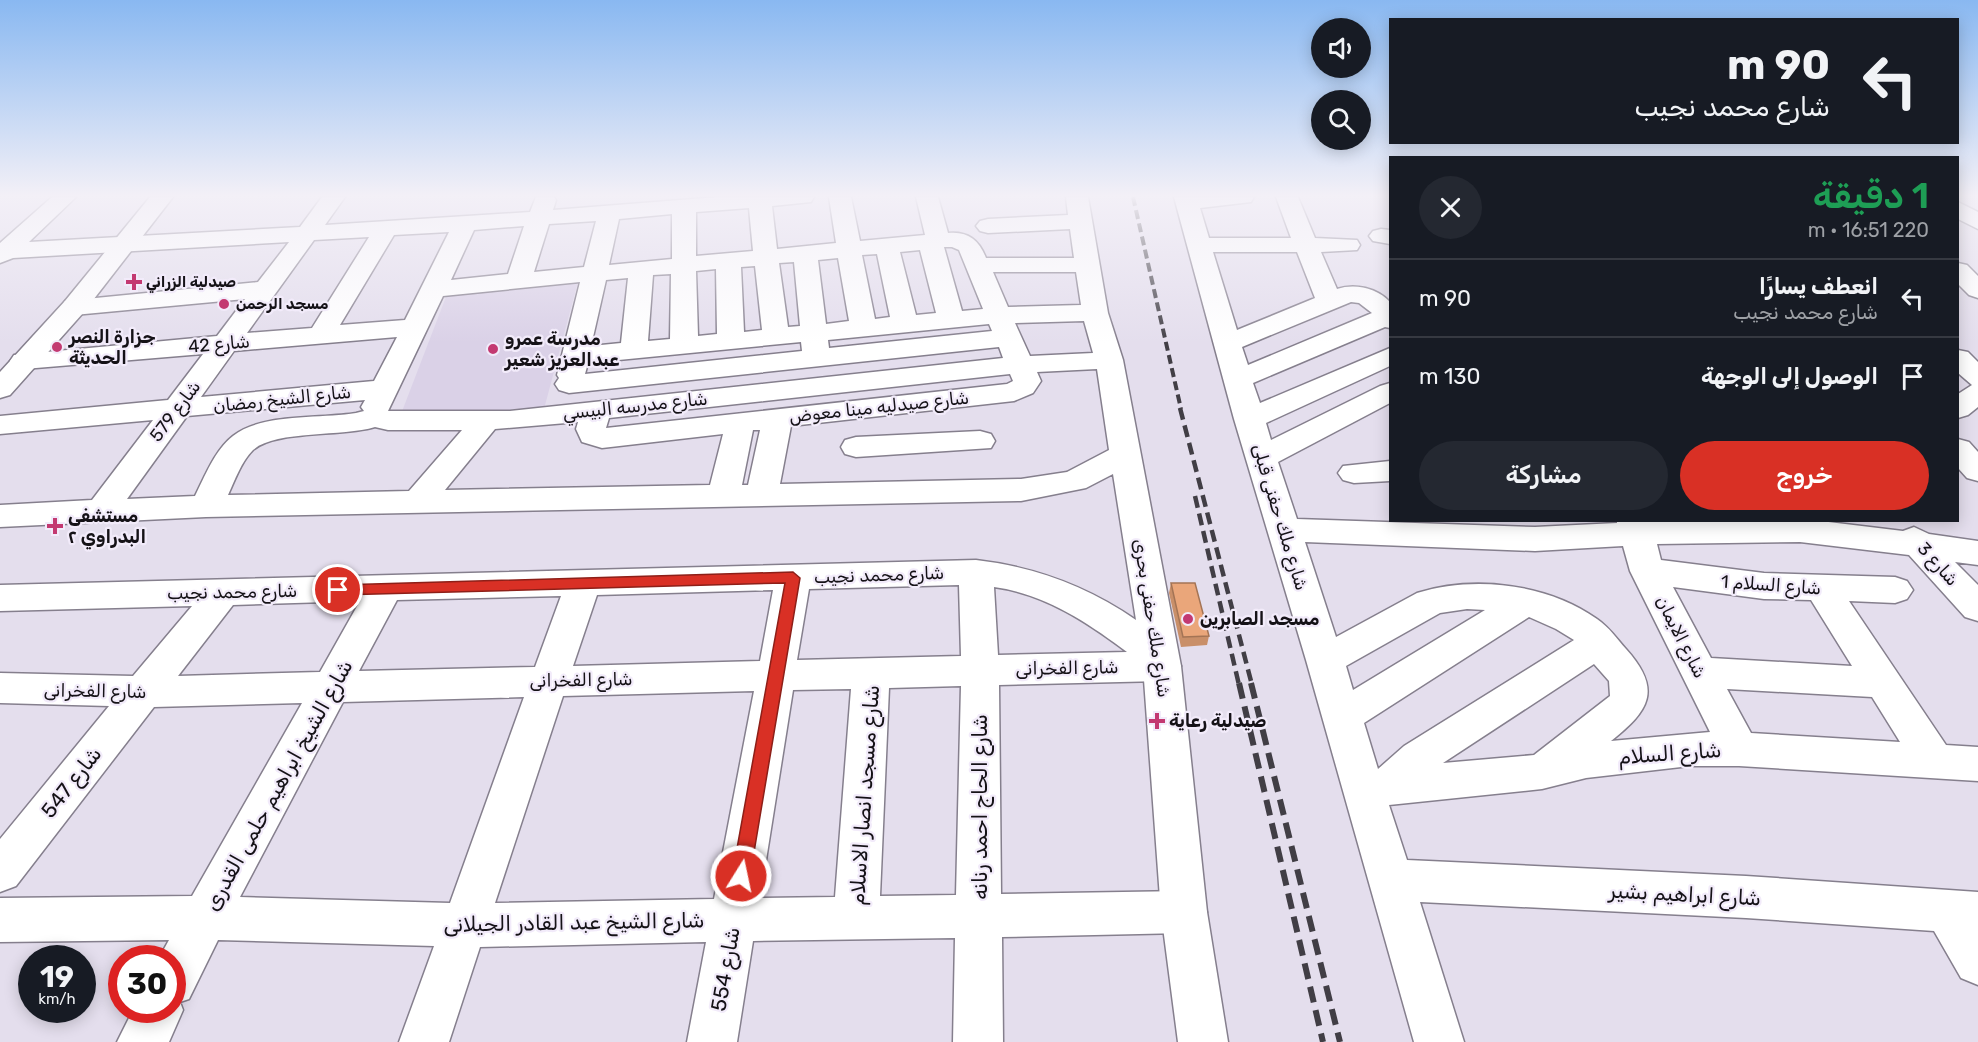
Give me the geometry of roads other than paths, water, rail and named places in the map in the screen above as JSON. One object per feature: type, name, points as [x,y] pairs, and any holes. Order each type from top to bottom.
[{"type":"street","points":[[2,253],[98,246]]},
{"type":"street","points":[[0,389],[8,360],[117,246]]},
{"type":"street","points":[[8,360],[74,307],[118,246]]},
{"type":"street","name":"شارع 579","points":[[102,510],[298,246]]},
{"type":"street","points":[[321,335],[375,246]]},
{"type":"street","points":[[206,506],[239,448],[251,437],[271,431],[343,426],[375,417],[373,413],[454,246]]},
{"type":"street","points":[[518,281],[530,246]]},
{"type":"street","points":[[562,414],[602,246]]},
{"type":"street","points":[[684,246],[684,345]]},
{"type":"street","points":[[765,246],[776,337],[818,373]]},
{"type":"street","points":[[848,246],[863,328]]},
{"type":"street","points":[[887,246],[905,324]]},
{"type":"street","points":[[433,289],[890,246]]},
{"type":"street","points":[[942,246],[951,320]]},
{"type":"street","name":"شارع صيدليه مينا معوض","points":[[596,410],[592,433],[602,438],[777,419],[818,373],[976,396],[1020,389],[1027,381],[968,246]]},
{"type":"street","name":"شارع ملك حفنى بحرى","points":[[1084,246],[1095,313],[1109,360],[1161,661],[1184,912],[1203,1042]]},
{"type":"street","name":"شارع ملك حفنى قبلى","points":[[1201,246],[1227,344],[1261,458],[1342,717],[1376,787],[1391,880],[1439,1042]]},
{"type":"street","points":[[1308,246],[1329,302]]},
{"type":"street","points":[[805,254],[818,373]]},
{"type":"street","points":[[729,261],[731,341]]},
{"type":"street","points":[[977,266],[1087,265]]},
{"type":"street","points":[[634,350],[641,269]]},
{"type":"street","points":[[1959,271],[1978,290]]},
{"type":"street","points":[[74,307],[266,289]]},
{"type":"street","points":[[1227,344],[1348,294],[1370,296],[1377,300],[1389,318],[1238,379]]},
{"type":"street","points":[[569,384],[818,373],[1003,326],[1095,313]]},
{"type":"street","points":[[818,373],[863,328],[951,320],[1003,326]]},
{"type":"street","name":"شارع 42","points":[[8,360],[415,327]]},
{"type":"street","points":[[576,356],[776,337]]},
{"type":"street","points":[[1250,419],[1389,356]]},
{"type":"street","points":[[1959,359],[1978,378]]},
{"type":"street","name":"شارع مدرسه البيسي","points":[[375,417],[388,421],[485,422],[596,410],[818,373],[1109,360]]},
{"type":"street","name":"شارع الشيخ رمضان","points":[[0,425],[385,389]]},
{"type":"street","points":[[1959,408],[1978,392]]},
{"type":"street","points":[[1261,458],[1389,393]]},
{"type":"street","points":[[976,396],[984,490]]},
{"type":"street","points":[[762,494],[777,419]]},
{"type":"street","points":[[417,502],[485,422]]},
{"type":"street","points":[[724,495],[740,423]]},
{"type":"street","points":[[856,447],[980,441]]},
{"type":"street","points":[[1959,450],[1978,471]]},
{"type":"street","points":[[0,516],[206,506],[984,490],[1060,485],[1088,475],[1125,455]]},
{"type":"street","points":[[1354,473],[1389,471]]},
{"type":"street","points":[[1283,530],[1635,528],[1689,531],[1908,532],[1978,553]]},
{"type":"street","name":"شارع الايمان","points":[[1635,528],[1647,571],[1739,749]]},
{"type":"street","name":"شارع 3","points":[[1908,532],[1978,608]]},
{"type":"street","name":"شارع السلام 1","points":[[1647,571],[1764,586],[1895,590]]},
{"type":"street","name":"شارع محمد نجيب","points":[[0,598],[583,585],[976,572],[1027,579],[1066,593],[1100,612],[1161,661]]},
{"type":"street","name":"شارع الحاج احمد رنانه","points":[[976,572],[980,670],[978,1042]]},
{"type":"street","name":"شارع 554","points":[[712,1042],[793,578]]},
{"type":"street","points":[[424,1042],[583,585]]},
{"type":"street","name":"شارع الشيخ ابراهيم حلمى القدرى","points":[[186,955],[385,589]]},
{"type":"street","points":[[1822,589],[1933,759]]},
{"type":"street","name":"شارع 547","points":[[0,872],[222,593]]},
{"type":"street","points":[[1325,660],[1430,602],[1445,597],[1476,596],[1523,604],[1567,618],[1586,630],[1598,643],[1629,681],[1631,692],[1628,703],[1542,771]]},
{"type":"street","points":[[1342,717],[1523,604]]},
{"type":"street","points":[[1376,787],[1598,643]]},
{"type":"street","name":"شارع الفخرانى","points":[[0,688],[143,692],[980,670],[1161,661]]},
{"type":"street","points":[[1699,672],[1884,683]]},
{"type":"street","name":"شارع مسجد انصار الاسلام","points":[[856,918],[871,673]]},
{"type":"street","name":"شارع السلام","points":[[1376,787],[1542,771],[1586,760],[1637,753],[1739,749],[1933,759],[1978,764]]},
{"type":"street","name":"شارع ابراهيم بشير","points":[[1391,880],[1746,897],[1846,906],[1962,911]]},
{"type":"street","points":[[1962,911],[1978,963]]},
{"type":"street","name":"شارع الشيخ عبد القادر الجيلانى","points":[[0,920],[205,918],[464,925],[1184,912]]},
{"type":"street","points":[[142,1042],[152,1023]]},
{"type":"railway","points":[[1144,246],[1181,409]]},
{"type":"railway","points":[[1180,408],[1252,685]]},
{"type":"railway","points":[[1195,496],[1239,685]]},
{"type":"railway","points":[[1239,683],[1323,1042]]},
{"type":"railway","points":[[1251,683],[1340,1042]]},
{"type":"place","name":"صيدلية الزراني","points":[[134,282]]},
{"type":"place","name":"مسجد الرحمن","points":[[224,304]]},
{"type":"place","name":"جزارة النصر الحديثة","points":[[57,347]]},
{"type":"place","name":"مدرسة عمرو عبدالعزيز شعير","points":[[493,349]]},
{"type":"place","name":"مستشفى البدراوي ٢","points":[[55,526]]},
{"type":"place","name":"مسجد الصابرين","points":[[1188,619]]},
{"type":"place","name":"صيدلية رعاية","points":[[1157,721]]}]
